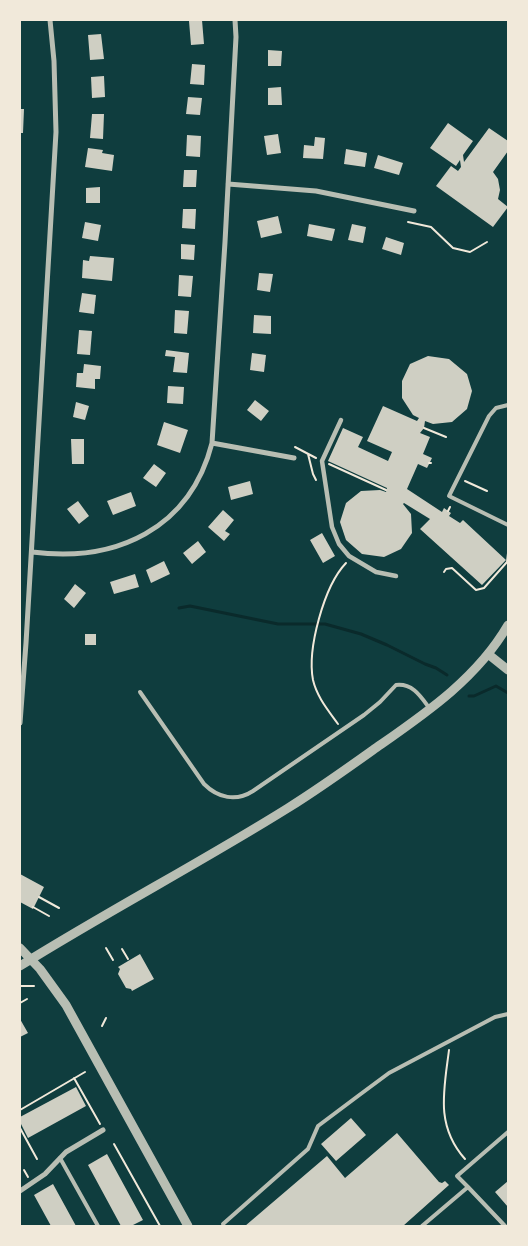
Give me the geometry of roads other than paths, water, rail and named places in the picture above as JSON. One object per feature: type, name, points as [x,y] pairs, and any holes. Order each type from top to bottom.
[{"type":"street","points":[[20,724],[32,552],[56,132],[54,61],[50,20]]},
{"type":"street","points":[[32,552],[69,554],[91,552],[121,544],[149,532],[179,508],[200,478],[207,460],[212,443],[236,37],[235,20]]},
{"type":"street","points":[[228,184],[316,191],[414,210]]},
{"type":"street","points":[[340,420],[322,461],[332,527],[339,544],[351,558],[376,572],[396,576]]},
{"type":"street","points":[[212,443],[294,458]]},
{"type":"street","points":[[20,966],[290,807],[430,709],[465,680],[488,654],[508,626]]},
{"type":"street","points":[[488,654],[508,670]]},
{"type":"street","points":[[20,948],[53,985],[73,1016],[188,1226]]},
{"type":"street","points":[[20,1190],[42,1176],[69,1150],[103,1130]]},
{"type":"lane","points":[[508,405],[496,408],[489,416],[449,496],[508,525]]},
{"type":"lane","points":[[140,692],[204,784],[212,791],[236,798],[249,794],[342,730],[380,702],[396,685],[404,685],[414,689],[430,709]]},
{"type":"lane","points":[[222,1225],[308,1149],[318,1126],[389,1073],[495,1017],[508,1014]]},
{"type":"lane","points":[[506,1226],[457,1176],[508,1132]]},
{"type":"lane","points":[[60,1158],[98,1226]]},
{"type":"lane","points":[[422,1226],[468,1187]]},
{"type":"waterway","points":[[179,608],[190,606],[278,624],[325,624],[361,634],[436,668],[447,675]]},
{"type":"waterway","points":[[469,696],[474,696],[496,686],[508,693]]}]
